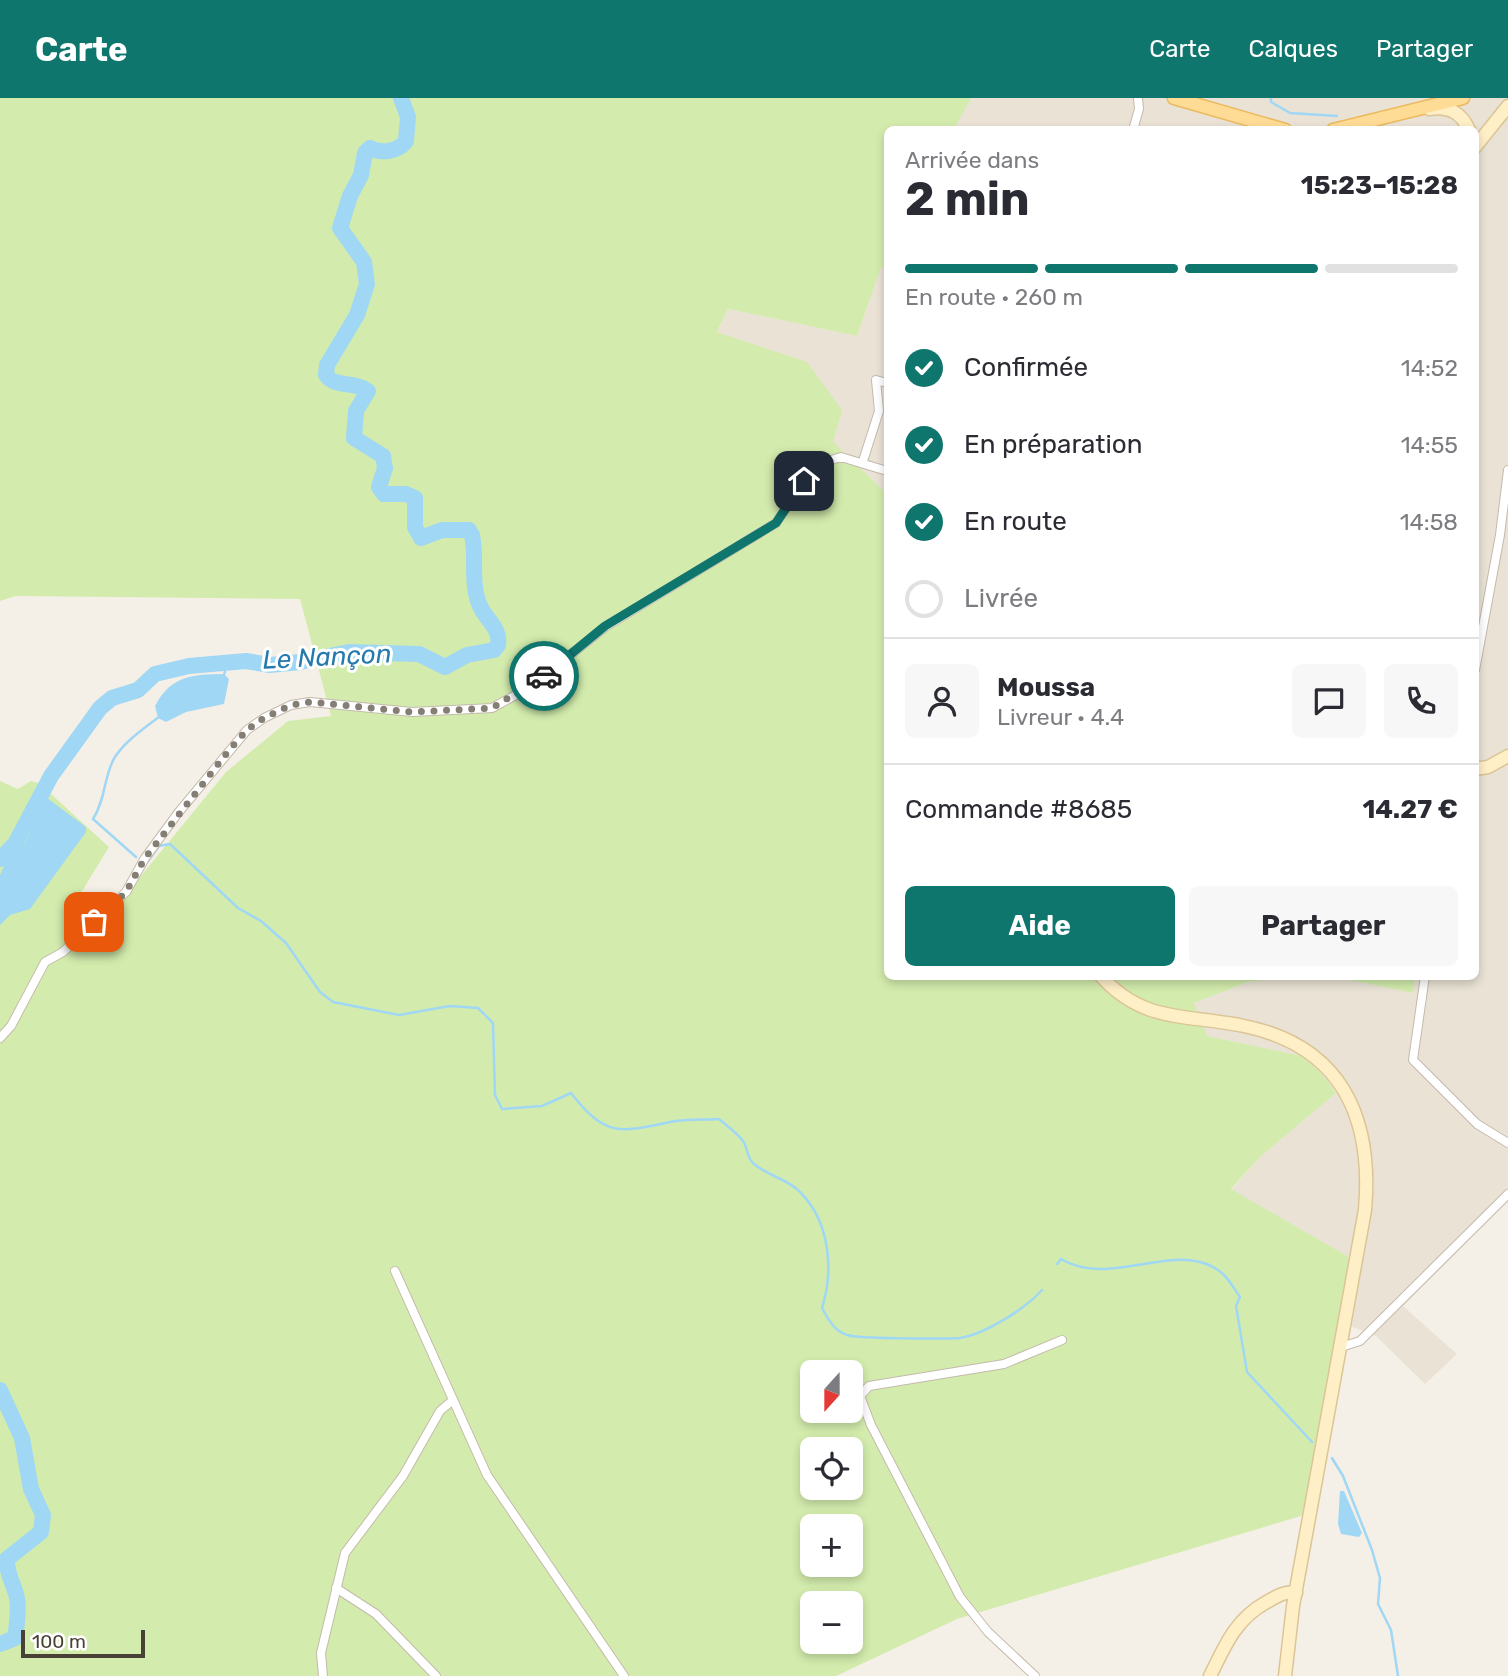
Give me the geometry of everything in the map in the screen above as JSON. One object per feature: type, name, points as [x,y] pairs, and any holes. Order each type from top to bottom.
[{"type":"main road","points":[[1174,98],[1271,126]]},
{"type":"main road","points":[[1350,126],[1463,98]]},
{"type":"main road","points":[[1479,142],[1508,106]]},
{"type":"main road","points":[[1354,125],[1437,108],[1462,115],[1467,126]]},
{"type":"main road","points":[[1479,768],[1488,767],[1508,756]]},
{"type":"main road","points":[[1106,980],[1131,1002],[1157,1014],[1242,1025],[1291,1042],[1328,1069],[1343,1088],[1363,1130],[1368,1184],[1295,1600],[1285,1676]]},
{"type":"main road","points":[[1210,1676],[1240,1620],[1283,1593],[1295,1600]]},
{"type":"street","points":[[1134,126],[1139,109],[1138,98]]},
{"type":"street","points":[[863,461],[879,411],[876,380],[884,382]]},
{"type":"street","points":[[0,1038],[11,1026],[46,962],[64,952],[126,892],[145,858],[178,813],[247,730],[264,718],[291,705],[310,702],[412,712],[492,708],[532,686],[605,626],[776,523],[804,481],[828,461],[841,457],[863,461],[884,470]]},
{"type":"street","points":[[1479,652],[1504,536],[1508,470]]},
{"type":"street","points":[[1424,980],[1413,1060],[1477,1124],[1508,1143]]},
{"type":"street","points":[[1341,1347],[1360,1341],[1508,1194]]},
{"type":"street","points":[[395,1271],[487,1475],[624,1676]]},
{"type":"street","points":[[1035,1676],[988,1632],[960,1597],[871,1425],[860,1396],[869,1386],[1004,1364],[1062,1340]]},
{"type":"street","points":[[323,1676],[321,1653],[345,1553],[403,1476],[440,1410],[453,1400]]},
{"type":"street","points":[[336,1588],[376,1614],[436,1676]]},
{"type":"shaded area","points":[[793,98],[1508,98],[1508,1202],[1403,1306],[1457,1354],[1425,1384],[1376,1336],[1340,1322],[1349,1257],[1231,1190],[1260,1157],[1336,1092],[1301,1056],[1206,1036],[1194,1003],[1248,982],[1268,980],[1350,980],[1413,993],[1415,980],[1479,980],[1479,126],[884,126],[884,129]]},
{"type":"shaded area","points":[[881,266],[884,266],[884,491],[717,333],[728,309],[857,336]]},
{"type":"green space","points":[[0,98],[971,98],[956,126],[884,126],[884,267],[881,267],[857,336],[728,309],[717,332],[807,362],[842,410],[833,442],[884,491],[884,980],[1268,980],[1248,982],[1194,1003],[1207,1036],[1302,1056],[1320,1072],[1336,1093],[1260,1157],[1231,1189],[1349,1257],[1326,1448],[1301,1516],[957,1619],[836,1676],[0,1676],[0,781],[18,789],[31,781],[39,783],[109,847],[73,906],[100,926],[226,772],[288,721],[331,716],[300,599],[16,596],[0,601]]},
{"type":"green space","points":[[1350,980],[1415,980],[1413,993]]},
{"type":"water","points":[[224,674],[229,679],[224,704],[186,712],[166,722],[158,718],[155,706],[175,683],[192,676]]},
{"type":"water","points":[[47,798],[86,827],[86,832],[30,909],[10,915],[0,925],[0,875],[5,864],[24,845]]},
{"type":"water","points":[[1340,1491],[1344,1491],[1362,1533],[1359,1537],[1341,1534],[1338,1524]]},
{"type":"waterway","name":"Le Nançon","points":[[0,859],[15,844],[51,776],[100,708],[112,698],[138,690],[155,674],[189,666],[246,661],[270,665],[300,662],[349,652],[419,654],[445,667],[467,655],[494,650],[498,645],[495,629],[477,598],[472,535],[469,530],[442,530],[421,538],[415,527],[415,498],[406,494],[384,494],[379,487],[385,468],[383,456],[354,438],[356,411],[368,391],[335,382],[326,375],[327,365],[357,315],[367,284],[364,262],[340,228],[350,196],[361,175],[365,153],[370,148],[379,151],[394,150],[406,141],[408,117],[401,98]]},
{"type":"waterway","points":[[1271,98],[1271,102],[1290,113],[1337,116]]},
{"type":"waterway","points":[[224,675],[227,663]]},
{"type":"waterway","points":[[136,857],[93,819],[115,757],[130,740],[160,716]]},
{"type":"waterway","points":[[148,861],[159,846],[170,844],[238,908],[261,921],[286,943],[320,992],[333,1002],[399,1015],[450,1006],[478,1008],[493,1023],[495,1095],[502,1109],[542,1106],[571,1093],[596,1119],[618,1129],[642,1128],[681,1120],[719,1119],[743,1141],[754,1164],[800,1192],[818,1217],[827,1247],[828,1263],[822,1308],[832,1324],[842,1333],[921,1339],[970,1336],[1004,1320],[1042,1290]]},
{"type":"waterway","points":[[1057,1264],[1061,1259],[1081,1267],[1102,1269],[1188,1260],[1207,1264],[1224,1275],[1240,1297],[1236,1306],[1247,1372],[1312,1442]]},
{"type":"waterway","name":"Le Nançon","points":[[0,1390],[22,1438],[31,1489],[43,1515],[41,1532],[7,1559],[18,1608],[15,1638],[0,1644]]},
{"type":"waterway","points":[[1332,1458],[1343,1476],[1372,1550],[1380,1578],[1378,1604],[1391,1630],[1398,1676]]},
{"type":"way so far","points":[[94,922],[126,892],[145,858],[230,749],[247,730],[264,718],[291,705],[310,702],[412,712],[492,708],[532,686],[544,676]]},
{"type":"route","points":[[544,676],[605,626],[736,550],[776,523],[804,481]]}]
